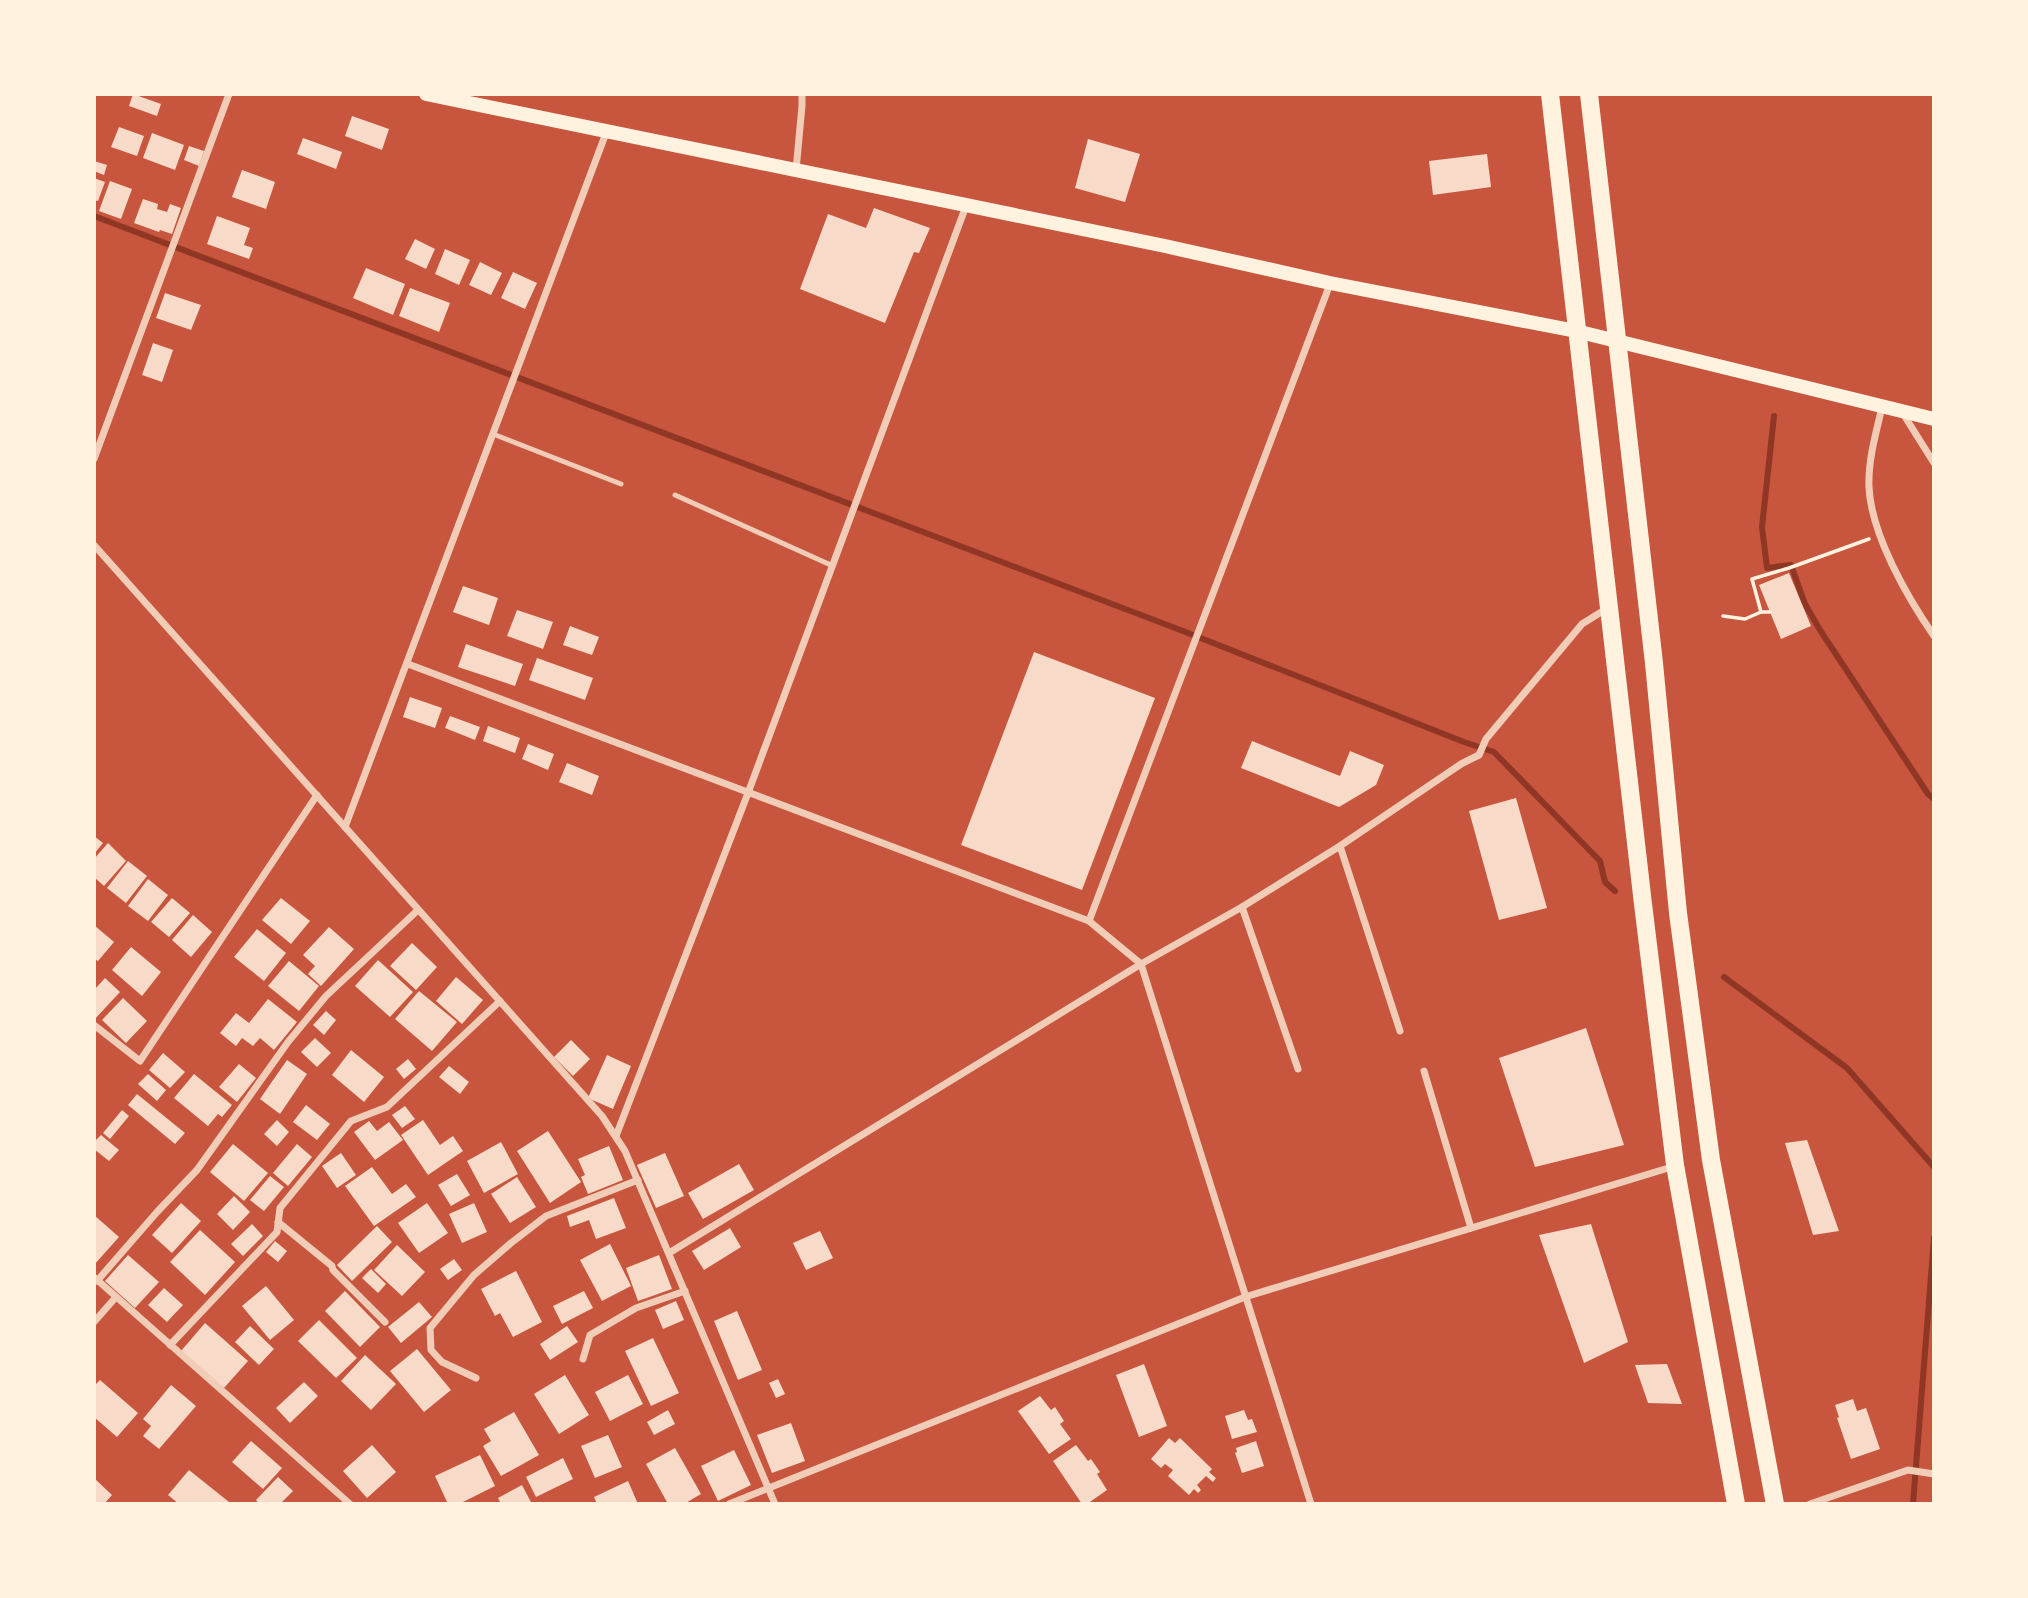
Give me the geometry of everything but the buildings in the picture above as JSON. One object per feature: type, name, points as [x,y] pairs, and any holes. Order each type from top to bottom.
[{"type":"highway","points":[[1550,94],[1675,1166],[1736,1503]]},
{"type":"highway","points":[[1589,94],[1654,663],[1678,914],[1711,1160],[1775,1503]]},
{"type":"main road","points":[[426,94],[1165,246],[1330,283],[1576,331],[1934,419]]},
{"type":"street","points":[[94,459],[229,94]]},
{"type":"street","points":[[796,170],[802,94]]},
{"type":"street","points":[[345,827],[606,133]]},
{"type":"street","points":[[616,1136],[748,793],[967,206]]},
{"type":"street","points":[[1089,921],[1330,283]]},
{"type":"street","points":[[1882,407],[1870,463],[1871,506],[1894,568],[1934,636]]},
{"type":"street","points":[[1902,412],[1934,463]]},
{"type":"street","points":[[94,545],[602,1115],[625,1152],[638,1180],[775,1503]]},
{"type":"street","points":[[669,1253],[1141,964],[1242,907],[1340,846],[1461,764],[1479,755],[1486,739],[1582,624],[1609,607]]},
{"type":"street","points":[[408,664],[1089,921],[1141,964],[1311,1503]]},
{"type":"street","points":[[94,1025],[140,1061],[317,795]]},
{"type":"street","points":[[1340,846],[1400,1031]]},
{"type":"street","points":[[1242,907],[1298,1069]]},
{"type":"street","points":[[350,1503],[96,1279],[197,1170],[288,1042],[326,996],[418,910]]},
{"type":"street","points":[[170,1345],[277,1232],[280,1208],[351,1121],[387,1107],[500,1001]]},
{"type":"street","points":[[1423,1071],[1471,1228]]},
{"type":"street","points":[[729,1503],[1245,1297],[1675,1166]]},
{"type":"street","points":[[476,1378],[442,1362],[431,1350],[430,1328],[448,1306],[474,1275],[546,1216],[638,1180]]},
{"type":"street","points":[[278,1222],[332,1266],[332,1270],[385,1322]]},
{"type":"street","points":[[583,1359],[590,1335],[636,1308],[685,1291]]},
{"type":"street","points":[[94,1322],[116,1297]]},
{"type":"street","points":[[1810,1503],[1908,1471],[1934,1474]]},
{"type":"lane","points":[[493,434],[621,484]]},
{"type":"lane","points":[[675,495],[833,566]]},
{"type":"path","points":[[1761,612],[1752,579],[1881,535]]},
{"type":"path","points":[[1723,616],[1745,619],[1761,612],[1770,612]]},
{"type":"waterway","points":[[94,216],[1494,752],[1600,861],[1605,882],[1615,891]]},
{"type":"waterway","points":[[1774,416],[1762,527],[1767,568],[1791,565],[1805,604],[1820,630],[1928,794],[1934,799]]},
{"type":"waterway","points":[[1724,977],[1847,1068],[1934,1167]]},
{"type":"waterway","points":[[1913,1504],[1934,1238]]}]
